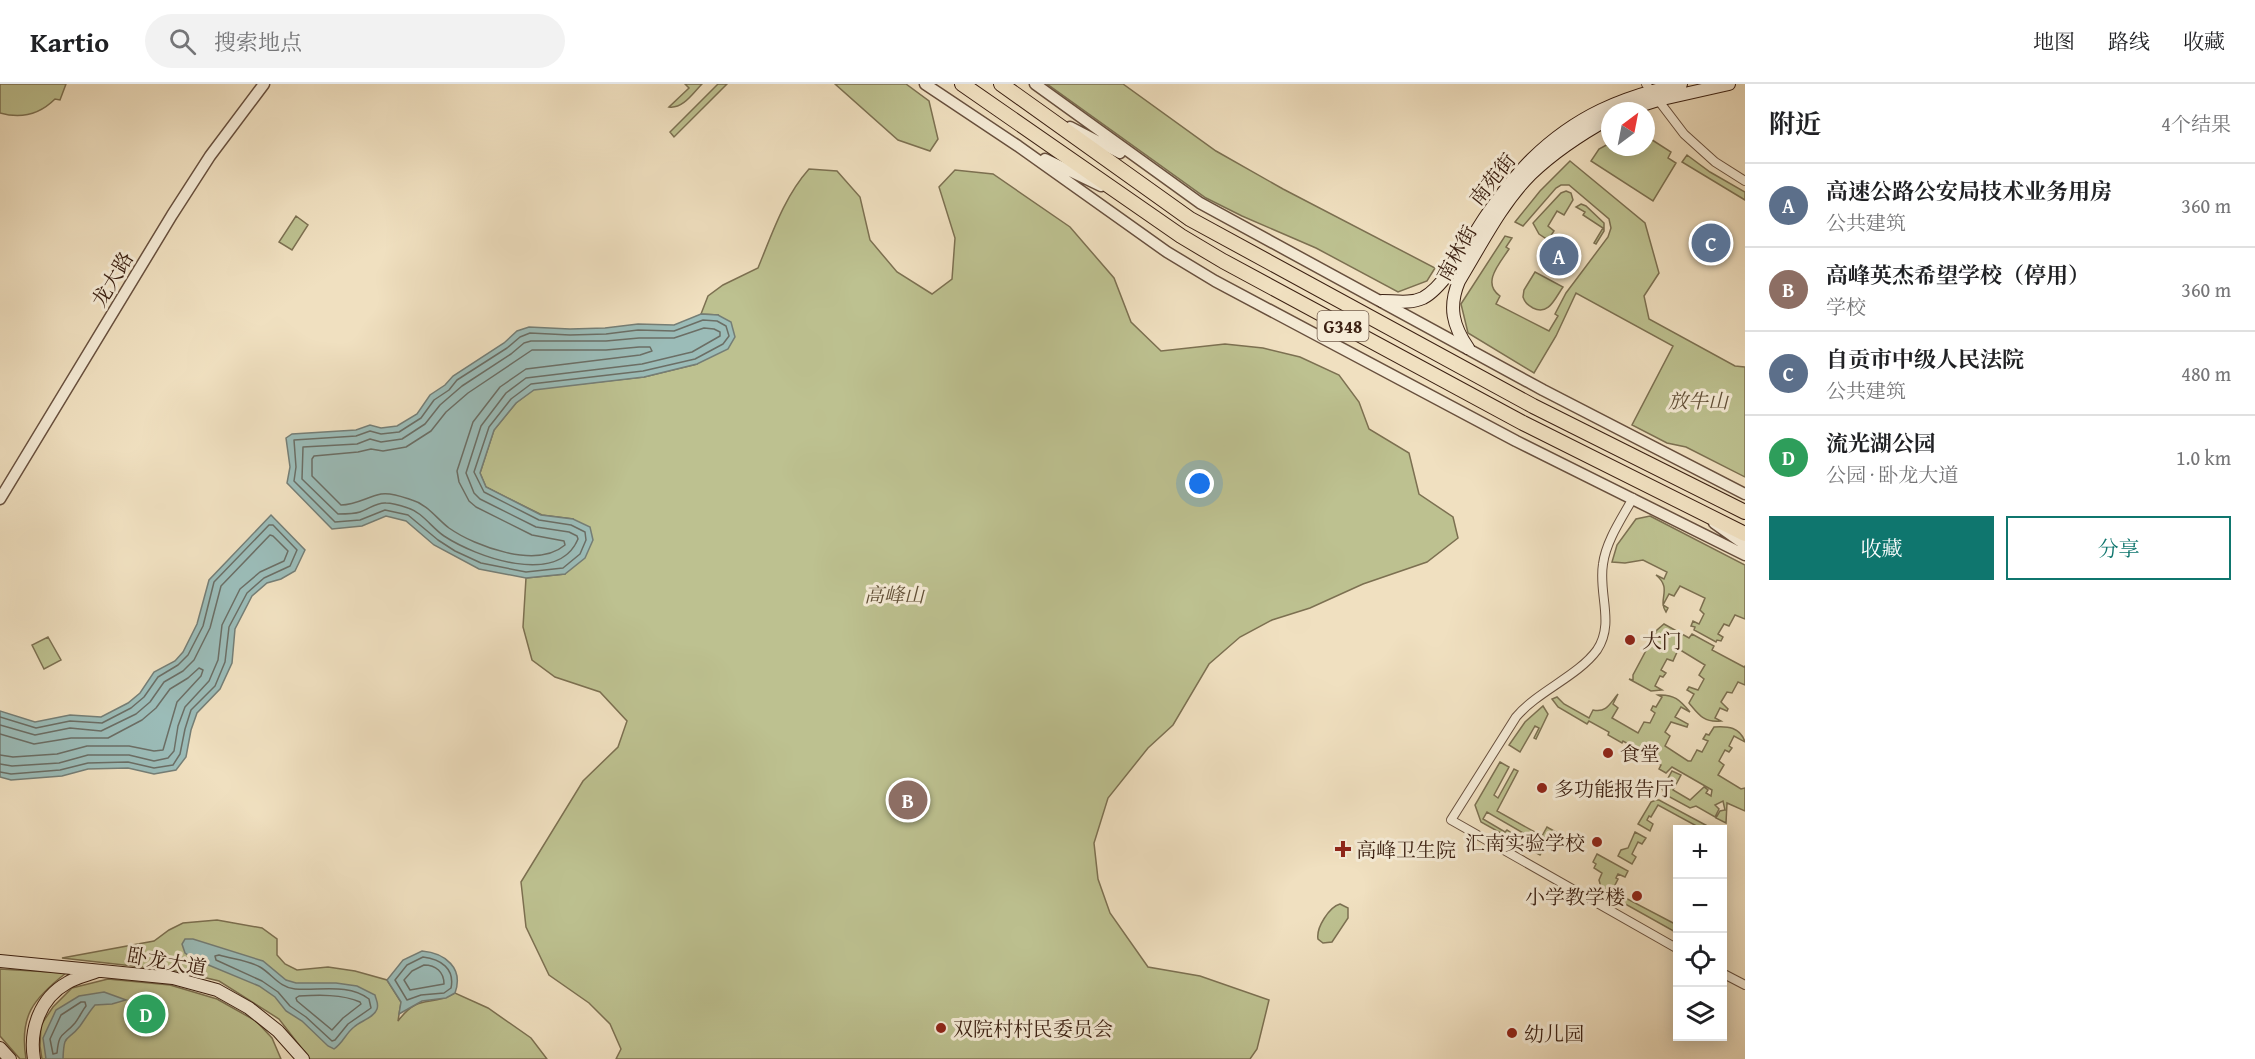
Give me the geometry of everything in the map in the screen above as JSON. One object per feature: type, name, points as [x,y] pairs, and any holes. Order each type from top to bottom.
[{"type":"highway","name":"G348","points":[[962,84],[1181,237],[1523,423],[1745,534]]},
{"type":"highway","name":"G348","points":[[1000,84],[1190,219],[1533,406],[1745,512]]},
{"type":"main road","points":[[1636,102],[1651,92],[1681,84]]},
{"type":"main road","points":[[1651,92],[1729,84]]},
{"type":"main road","name":"南苑街","points":[[1382,301],[1408,302],[1422,298],[1438,287],[1488,213],[1534,158],[1580,122],[1620,101],[1651,92]]},
{"type":"main road","name":"南林街","points":[[1468,348],[1454,321],[1454,293],[1459,281],[1512,197],[1530,175],[1560,149],[1601,124]]},
{"type":"main road","name":"卧龙大道","points":[[0,961],[173,978],[217,990],[249,1008],[278,1031],[303,1059]]},
{"type":"main road","points":[[34,1059],[32,1044],[35,1021],[47,1001],[66,983],[101,970]]},
{"type":"main road","points":[[278,1031],[290,1059]]},
{"type":"main road","points":[[0,1048],[10,1059]]},
{"type":"street","name":"龙大路","points":[[0,499],[172,215],[210,156],[264,84]]},
{"type":"street","points":[[925,84],[1018,146],[1167,252],[1215,281],[1516,441],[1745,555]]},
{"type":"street","points":[[1035,84],[1200,203],[1589,415],[1745,494]]},
{"type":"street","points":[[1651,92],[1684,134],[1715,162],[1745,181]]},
{"type":"street","points":[[1045,115],[1150,168]]},
{"type":"street","points":[[1018,146],[1131,201]]},
{"type":"street","points":[[1698,470],[1745,502]]},
{"type":"street","points":[[1633,498],[1605,554],[1602,578],[1606,620],[1605,631],[1598,649],[1591,657],[1521,711],[1451,820],[1673,947]]},
{"type":"street","points":[[1686,504],[1745,545]]},
{"type":"street","points":[[1727,976],[1745,985]]},
{"type":"green space","points":[[0,84],[66,84],[60,100],[55,99],[37,112],[8,115],[0,113]]},
{"type":"green space","points":[[685,84],[702,84],[679,106],[669,107],[689,88]]},
{"type":"green space","points":[[718,84],[727,84],[674,137],[670,132]]},
{"type":"green space","points":[[835,84],[906,84],[929,101],[938,139],[930,151],[898,140]]},
{"type":"green space","points":[[1047,84],[1123,84],[1216,151],[1283,189],[1435,268],[1427,281],[1398,292],[1316,248],[1206,198]]},
{"type":"green space","points":[[1655,142],[1671,152],[1668,158],[1676,163],[1653,201],[1591,161],[1601,148],[1601,156],[1655,156]]},
{"type":"green space","points":[[1687,155],[1710,172],[1745,192],[1745,200],[1682,162]]},
{"type":"green space","name":"放牛山","points":[[1570,161],[1645,223],[1659,273],[1644,296],[1649,319],[1735,366],[1745,367],[1745,477],[1686,447],[1667,443],[1632,425],[1673,346],[1576,293],[1556,336],[1534,373],[1468,333],[1461,304],[1505,236],[1512,238],[1506,247],[1509,249],[1492,279],[1492,285],[1500,296],[1496,304],[1549,331],[1558,316],[1555,314],[1566,293],[1608,237],[1611,228],[1609,219],[1569,185],[1556,188],[1523,226],[1515,222],[1540,191]]},
{"type":"green space","name":"高峰山","points":[[809,169],[837,171],[860,197],[870,240],[897,272],[932,294],[952,279],[955,238],[939,187],[955,170],[993,174],[1070,227],[1114,278],[1131,322],[1161,351],[1225,344],[1263,348],[1300,357],[1339,375],[1359,402],[1369,429],[1409,453],[1419,494],[1453,517],[1458,538],[1427,562],[1363,584],[1310,608],[1272,620],[1240,637],[1209,664],[1173,725],[1148,748],[1108,798],[1094,843],[1098,879],[1110,913],[1148,967],[1200,976],[1269,1000],[1257,1049],[1250,1059],[616,1059],[621,1049],[610,1024],[589,1003],[549,975],[526,927],[521,882],[583,781],[618,747],[627,721],[600,692],[555,677],[532,660],[523,627],[526,578],[565,574],[573,519],[542,515],[486,487],[480,473],[494,430],[516,403],[534,389],[644,377],[697,364],[718,315],[701,314],[708,296],[723,285],[758,268],[792,191]]},
{"type":"green space","points":[[1566,191],[1571,193],[1573,200],[1564,215],[1557,211],[1548,226],[1554,231],[1548,240],[1539,234],[1533,223],[1561,193]]},
{"type":"green space","points":[[1581,204],[1604,223],[1604,231],[1596,244],[1594,243],[1603,228],[1583,215],[1585,212],[1576,207]]},
{"type":"green space","points":[[296,216],[308,225],[292,250],[279,242]]},
{"type":"green space","points":[[1535,272],[1563,287],[1551,305],[1543,310],[1531,307],[1523,297],[1524,290]]},
{"type":"green space","points":[[1650,516],[1745,565],[1745,619],[1735,615],[1729,626],[1724,624],[1718,634],[1723,637],[1721,641],[1716,642],[1691,626],[1693,621],[1699,624],[1704,614],[1700,610],[1705,598],[1680,586],[1674,596],[1669,594],[1663,604],[1664,589],[1661,580],[1656,575],[1664,579],[1667,572],[1643,560],[1625,563],[1612,562],[1617,545],[1636,519]]},
{"type":"green space","points":[[1664,624],[1689,638],[1692,634],[1714,646],[1712,650],[1745,666],[1745,685],[1738,682],[1732,693],[1727,692],[1721,702],[1728,709],[1727,711],[1720,708],[1715,718],[1721,721],[1706,719],[1689,703],[1694,694],[1687,690],[1689,687],[1698,690],[1704,679],[1699,675],[1705,665],[1682,651],[1678,650],[1673,661],[1667,659],[1661,670],[1666,673],[1663,677],[1660,676],[1655,686],[1662,690],[1651,691],[1629,679],[1633,680],[1633,675],[1657,630]]},
{"type":"green space","points":[[48,637],[61,660],[44,669],[32,645]]},
{"type":"green space","points":[[1618,694],[1613,704],[1618,708],[1612,718],[1638,733],[1644,722],[1650,723],[1655,713],[1651,710],[1653,706],[1656,707],[1662,697],[1658,695],[1673,697],[1683,704],[1690,712],[1681,707],[1675,717],[1688,724],[1687,727],[1671,722],[1665,732],[1670,736],[1665,746],[1688,761],[1691,761],[1697,750],[1702,752],[1708,741],[1703,739],[1714,727],[1729,727],[1737,730],[1745,742],[1734,736],[1729,746],[1732,748],[1729,752],[1725,750],[1719,761],[1724,765],[1718,775],[1741,789],[1745,788],[1745,811],[1727,803],[1726,823],[1716,818],[1720,811],[1725,810],[1723,801],[1715,805],[1719,809],[1715,817],[1696,806],[1690,808],[1666,795],[1662,789],[1672,771],[1681,775],[1673,790],[1690,800],[1704,787],[1708,790],[1706,793],[1711,796],[1712,790],[1672,767],[1666,773],[1659,769],[1661,765],[1633,749],[1634,747],[1608,735],[1609,732],[1589,721],[1587,724],[1558,707],[1552,699],[1557,697],[1564,704],[1589,718],[1593,710],[1605,709]]},
{"type":"green space","points":[[1543,706],[1548,714],[1536,739],[1534,738],[1539,728],[1535,726],[1520,752],[1509,745],[1525,722]]},
{"type":"green space","points":[[1500,762],[1509,767],[1494,795],[1498,798],[1514,769],[1518,771],[1497,811],[1542,836],[1547,827],[1565,837],[1562,845],[1558,843],[1554,851],[1487,812],[1483,819],[1505,832],[1507,830],[1535,849],[1537,847],[1543,850],[1540,855],[1481,822],[1475,805]]},
{"type":"green space","points":[[1659,800],[1706,825],[1695,825],[1658,805],[1647,820],[1653,824],[1650,831],[1638,824],[1651,802]]},
{"type":"green space","points":[[1635,832],[1646,838],[1642,844],[1638,842],[1632,854],[1636,857],[1632,864],[1618,856],[1621,850],[1628,848]]},
{"type":"green space","points":[[1597,854],[1628,871],[1625,877],[1618,874],[1612,891],[1673,923],[1673,931],[1602,891],[1599,880],[1602,873],[1594,868],[1596,864],[1593,862]]},
{"type":"green space","points":[[1340,904],[1348,908],[1348,918],[1332,942],[1323,943],[1318,939],[1321,924],[1328,913]]},
{"type":"green space","points":[[217,920],[262,928],[277,939],[277,955],[285,964],[297,970],[328,967],[355,971],[387,980],[401,1002],[398,1021],[419,1003],[438,1000],[455,993],[488,1008],[531,1038],[547,1059],[310,1059],[279,1019],[219,981],[177,971],[62,958],[154,941],[183,923]]},
{"type":"green space","points":[[0,969],[66,973],[45,991],[31,1010],[25,1031],[26,1059],[20,1059],[0,1036]]},
{"type":"green space","points":[[108,979],[170,985],[217,999],[256,1021],[272,1038],[281,1059],[42,1059],[41,1025],[53,1007],[72,988]]},
{"type":"water","points":[[701,314],[718,315],[731,322],[735,337],[728,349],[697,364],[644,377],[534,390],[516,403],[494,430],[480,473],[486,487],[541,515],[573,519],[590,527],[593,540],[585,558],[565,574],[526,578],[479,569],[434,545],[406,521],[386,516],[362,526],[332,529],[287,483],[290,467],[286,438],[292,434],[356,430],[370,425],[381,428],[397,426],[417,414],[430,395],[445,385],[453,376],[504,343],[517,331],[529,327],[570,329],[638,324],[674,325]]},
{"type":"water","points":[[271,515],[305,550],[295,571],[281,579],[267,583],[252,596],[235,629],[232,663],[220,689],[197,713],[186,757],[176,770],[154,774],[128,768],[88,769],[62,776],[11,780],[0,777],[0,711],[35,722],[70,715],[101,717],[128,703],[140,693],[154,672],[175,661],[183,652],[197,624],[209,580]]},
{"type":"water","points":[[185,939],[193,939],[263,961],[286,980],[296,983],[336,983],[357,986],[375,995],[377,1009],[373,1015],[351,1029],[334,1049],[302,1021],[286,1011],[275,997],[259,986],[194,959],[185,953],[182,944]]},
{"type":"water","points":[[422,951],[438,955],[455,969],[457,984],[455,993],[446,998],[422,1001],[399,1014],[401,1002],[387,980],[403,960]]},
{"type":"water","points":[[104,992],[126,1000],[95,1005],[76,1031],[65,1041],[63,1059],[46,1059],[43,1038],[56,1010],[79,996]]},
{"type":"place","name":"自贡市中级人民法院","points":[[1711,243]]},
{"type":"place","name":"高速公路公安局技术业务用房","points":[[1559,256]]},
{"type":"place","name":"大门","points":[[1630,640]]},
{"type":"place","name":"食堂","points":[[1608,753]]},
{"type":"place","name":"多功能报告厅","points":[[1542,788]]},
{"type":"place","name":"高峰英杰希望学校（停用）","points":[[908,800]]},
{"type":"place","name":"汇南实验学校","points":[[1597,842]]},
{"type":"place","name":"高峰卫生院","points":[[1343,849]]},
{"type":"place","name":"小学教学楼","points":[[1637,896]]},
{"type":"place","name":"流光湖公园","points":[[146,1014]]},
{"type":"place","name":"双院村村民委员会","points":[[941,1028]]},
{"type":"place","name":"幼儿园","points":[[1512,1033]]}]
